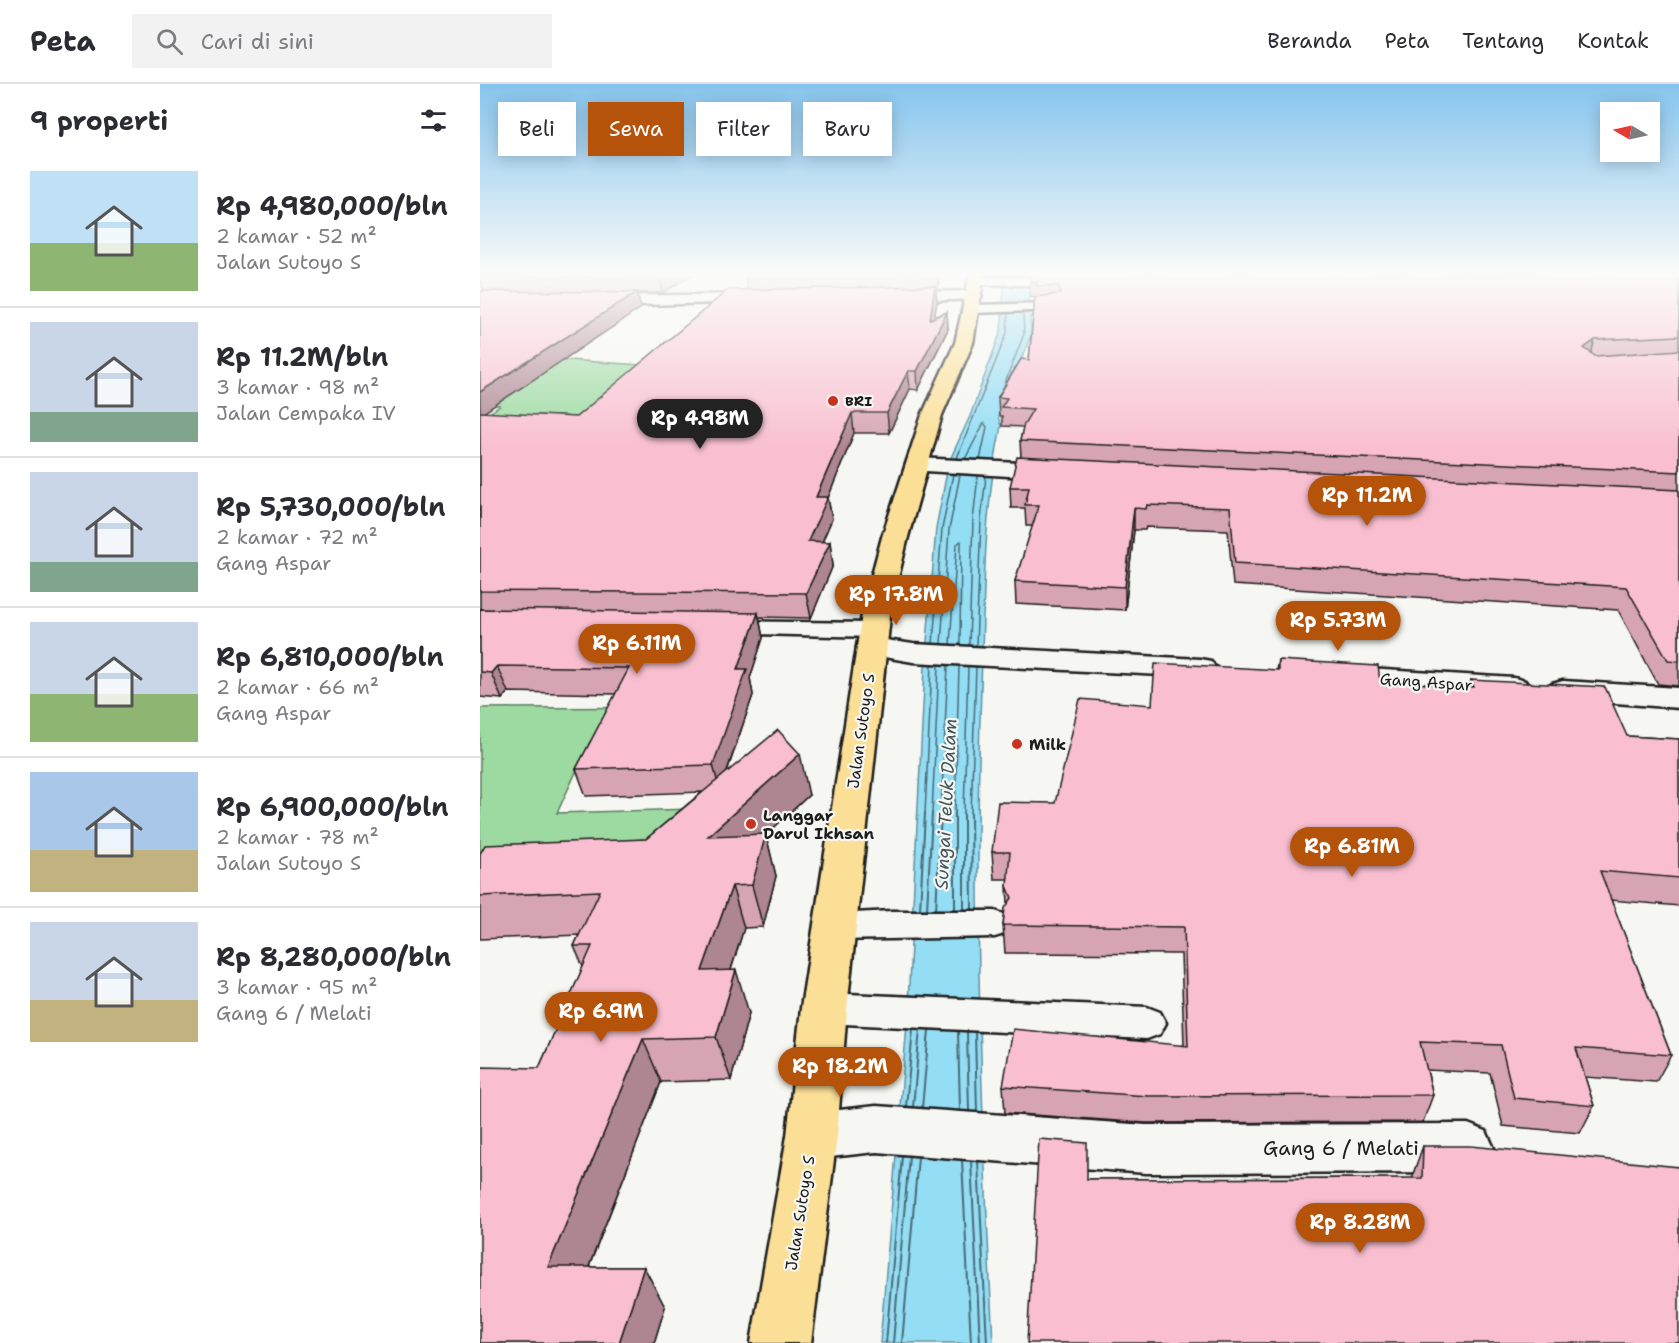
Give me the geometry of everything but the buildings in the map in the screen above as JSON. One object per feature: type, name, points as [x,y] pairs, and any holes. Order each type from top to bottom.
[{"type":"highway","name":"Jalan Sutoyo S","points":[[781,1343],[812,1136],[824,1008],[873,638],[895,537],[928,466],[932,415],[968,333]]},
{"type":"street","points":[[928,466],[1082,473]]},
{"type":"street","points":[[873,638],[913,652],[1230,670]]},
{"type":"street","name":"Gang Aspar","points":[[1301,674],[1679,698]]},
{"type":"street","name":"Gang 6 / Melati","points":[[812,1136],[876,1129],[1146,1149],[1460,1148],[1518,1153]]},
{"type":"lane","points":[[699,628],[873,638]]},
{"type":"lane","points":[[835,927],[892,924],[995,924]]},
{"type":"lane","points":[[824,1008],[1147,1023]]},
{"type":"green space","points":[[508,356],[656,366],[662,416],[480,419],[500,406],[480,400]]},
{"type":"green space","points":[[740,707],[731,739],[590,742],[557,813],[692,809],[680,840],[480,863],[480,708]]},
{"type":"water","name":"Sungai Teluk Dalam","points":[[1000,333],[1031,333],[998,416],[1001,426],[991,491],[984,589],[979,770],[978,934],[985,1179],[993,1343],[880,1343],[907,1024],[925,667],[936,528],[949,462],[970,416]]},
{"type":"place","name":"BRI","points":[[833,401]]},
{"type":"place","name":"Milk","points":[[1017,744]]},
{"type":"place","name":"Langgar Darul Ikhsan","points":[[751,824]]}]
